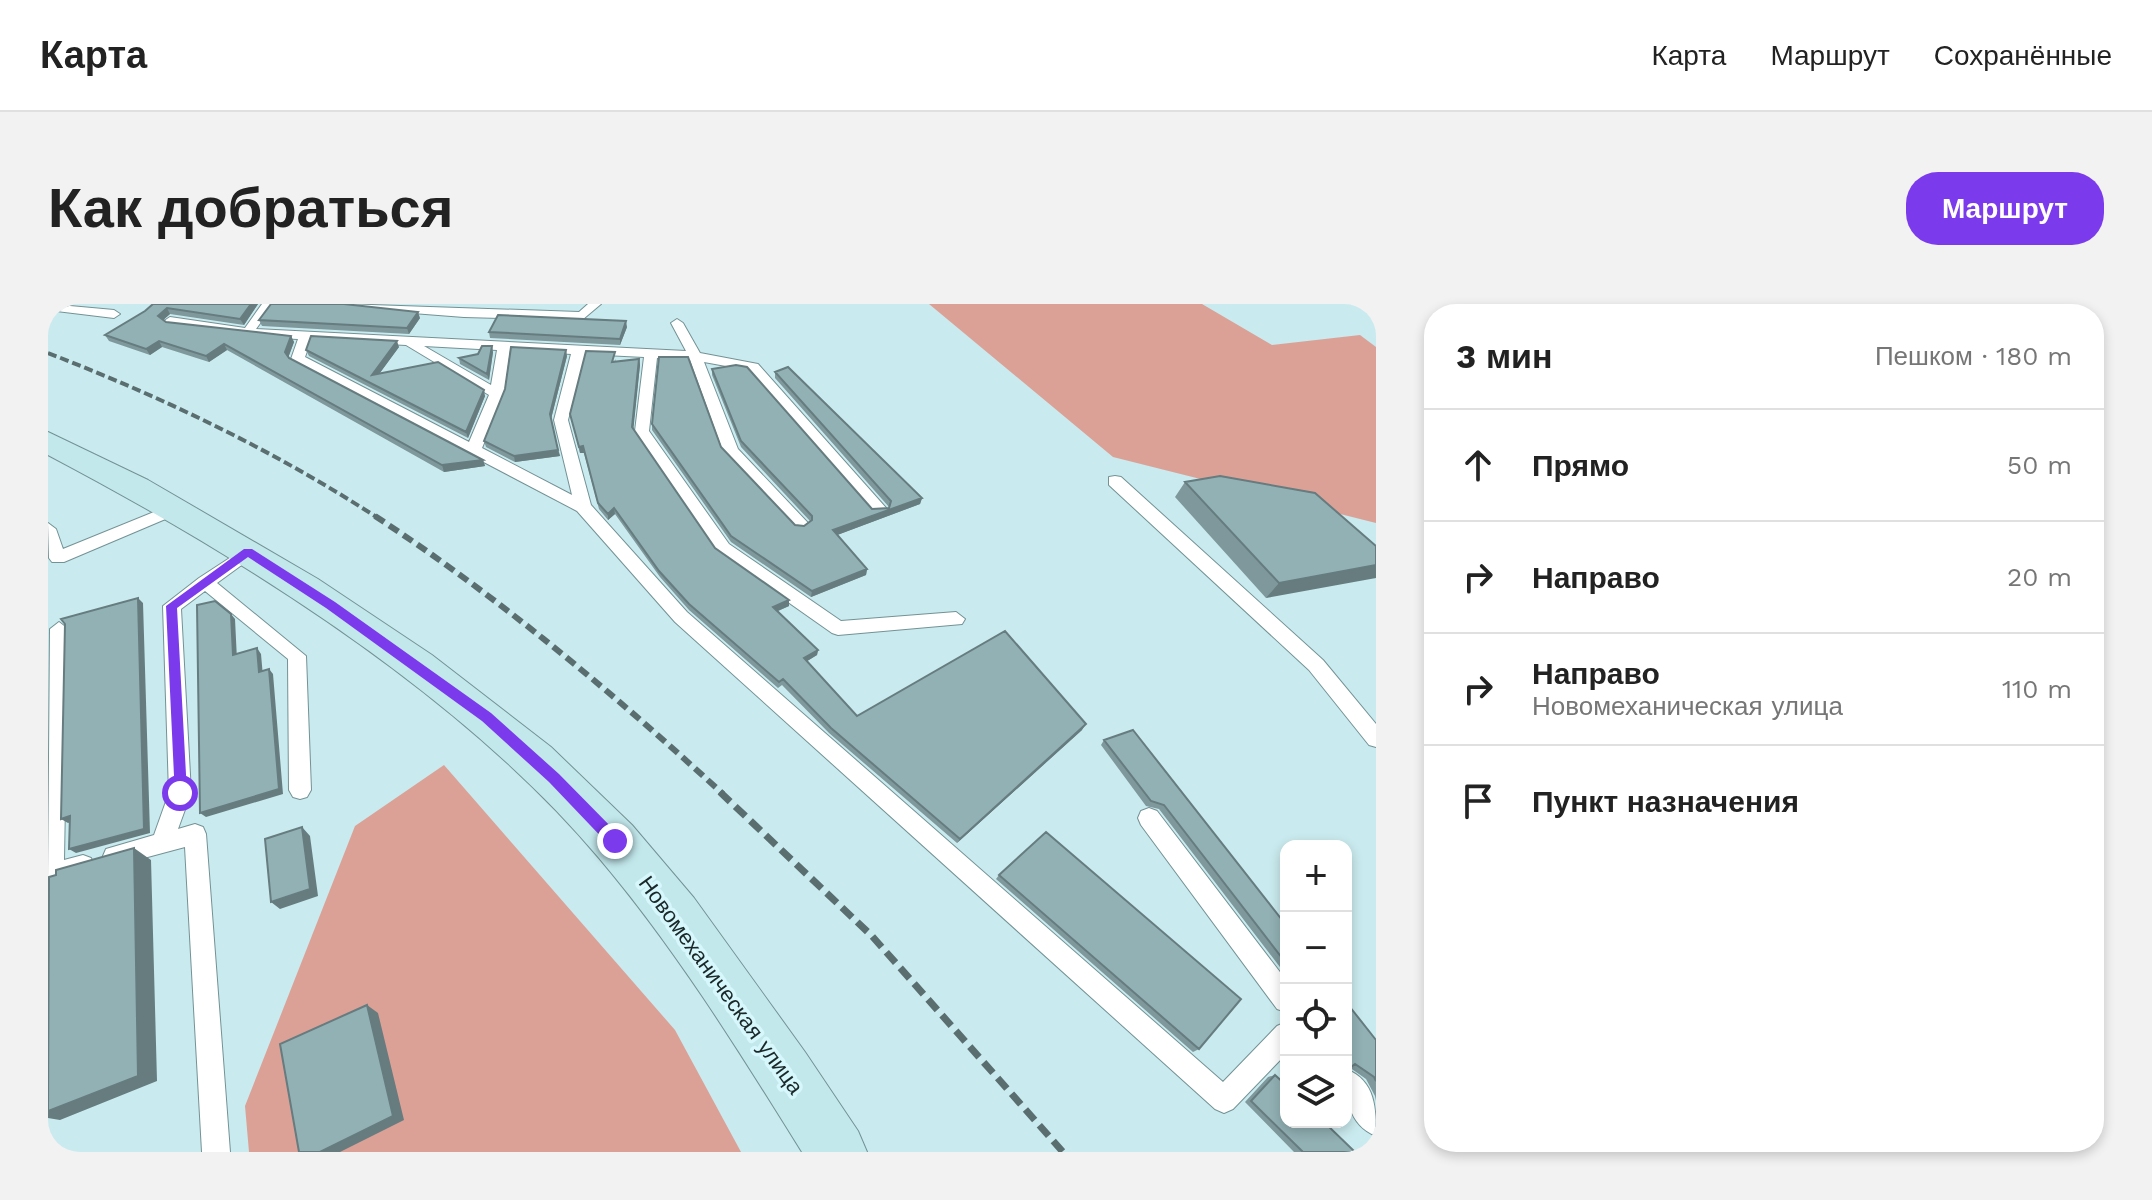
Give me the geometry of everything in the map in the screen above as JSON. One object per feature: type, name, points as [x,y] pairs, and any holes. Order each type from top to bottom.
[{"type":"main road","name":"Новомеханическая улица","points":[[56,444],[176,508],[331,605],[464,701],[554,778],[615,841],[674,913],[725,982],[837,1152]]},
{"type":"lane","points":[[248,332],[268,304]]},
{"type":"lane","points":[[348,304],[464,313],[582,316],[595,304]]},
{"type":"lane","points":[[48,306],[114,314]]},
{"type":"lane","points":[[463,346],[464,313]]},
{"type":"lane","points":[[170,321],[248,332],[409,343],[695,356],[753,367],[879,509]]},
{"type":"lane","points":[[677,323],[695,356],[731,451],[801,524]]},
{"type":"lane","points":[[306,336],[298,359],[583,507],[681,617],[1224,1100],[1280,1041]]},
{"type":"lane","points":[[409,343],[497,394]]},
{"type":"lane","points":[[473,451],[497,394],[504,348]]},
{"type":"lane","points":[[579,350],[561,420],[583,507]]},
{"type":"lane","points":[[651,353],[642,431],[723,548],[838,628],[956,619]]},
{"type":"lane","points":[[1115,481],[1316,665],[1376,739]]},
{"type":"lane","points":[[48,529],[53,560],[176,508]]},
{"type":"lane","points":[[162,843],[180,793],[172,606],[248,552]]},
{"type":"lane","points":[[205,582],[297,656],[300,790]]},
{"type":"lane","points":[[59,629],[50,874],[195,834],[216,1152]]},
{"type":"lane","points":[[1149,818],[1280,992]]},
{"type":"lane","points":[[1352,1090],[1376,1123]]},
{"type":"shaded area","points":[[929,304],[1202,304],[1272,345],[1360,335],[1376,347],[1376,523],[1113,457]]},
{"type":"shaded area","points":[[444,765],[675,1030],[741,1152],[249,1152],[245,1106],[355,826]]},
{"type":"building","points":[[153,304],[251,304],[240,319],[167,308],[158,316],[166,322],[291,336],[285,352],[289,358],[483,460],[442,465],[224,344],[206,356],[159,341],[146,349],[105,335]]},
{"type":"building","points":[[271,304],[344,304],[418,312],[407,328],[259,320]]},
{"type":"building","points":[[498,315],[626,321],[620,339],[489,332]]},
{"type":"building","points":[[311,336],[397,341],[372,375],[438,362],[484,390],[466,432],[306,350]]},
{"type":"building","points":[[482,346],[492,346],[487,374],[459,358],[478,354]]},
{"type":"building","points":[[511,347],[566,350],[550,414],[558,450],[514,456],[484,441],[505,389]]},
{"type":"building","points":[[586,351],[615,352],[612,362],[639,359],[632,427],[715,548],[789,600],[773,607],[818,650],[804,658],[857,716],[1005,631],[1086,724],[960,839],[831,728],[783,679],[779,682],[689,604],[659,571],[614,508],[608,514],[598,503],[583,446],[579,447],[570,414]]},
{"type":"building","points":[[659,357],[688,357],[721,447],[795,525],[804,526],[812,520],[812,516],[741,441],[712,369],[736,365],[747,367],[872,509],[889,508],[891,501],[775,372],[788,367],[922,498],[833,530],[867,569],[812,591],[731,536],[652,424]]},
{"type":"building","points":[[1220,476],[1315,493],[1376,546],[1376,565],[1279,583],[1185,482]]},
{"type":"building","points":[[138,598],[144,829],[69,849],[70,816],[61,819],[65,624],[61,619]]},
{"type":"building","points":[[215,601],[231,614],[233,655],[257,648],[259,672],[269,669],[279,789],[200,813],[197,605]]},
{"type":"building","points":[[1133,730],[1280,917],[1280,955],[1164,805],[1151,801],[1104,740]]},
{"type":"building","points":[[302,827],[310,889],[271,902],[265,839]]},
{"type":"building","points":[[1046,832],[1241,999],[1199,1049],[999,875]]},
{"type":"building","points":[[134,848],[138,1076],[48,1111],[49,877],[56,875],[56,870]]},
{"type":"building","points":[[367,1005],[393,1116],[320,1152],[299,1152],[280,1044]]},
{"type":"building","points":[[1352,1010],[1376,1040],[1376,1081],[1355,1064],[1352,1066]]},
{"type":"building","points":[[1275,1075],[1280,1080],[1280,1128],[1330,1128],[1355,1152],[1303,1152],[1251,1101]]},
{"type":"railway","points":[[48,353],[134,388],[217,427],[298,470],[378,518]]},
{"type":"railway","points":[[378,518],[467,580],[555,648],[723,794]]},
{"type":"railway","points":[[720,792],[872,936],[1063,1152]]},
{"type":"route","points":[[180,793],[172,606],[248,552],[331,605],[486,717],[554,778],[615,841]]}]
